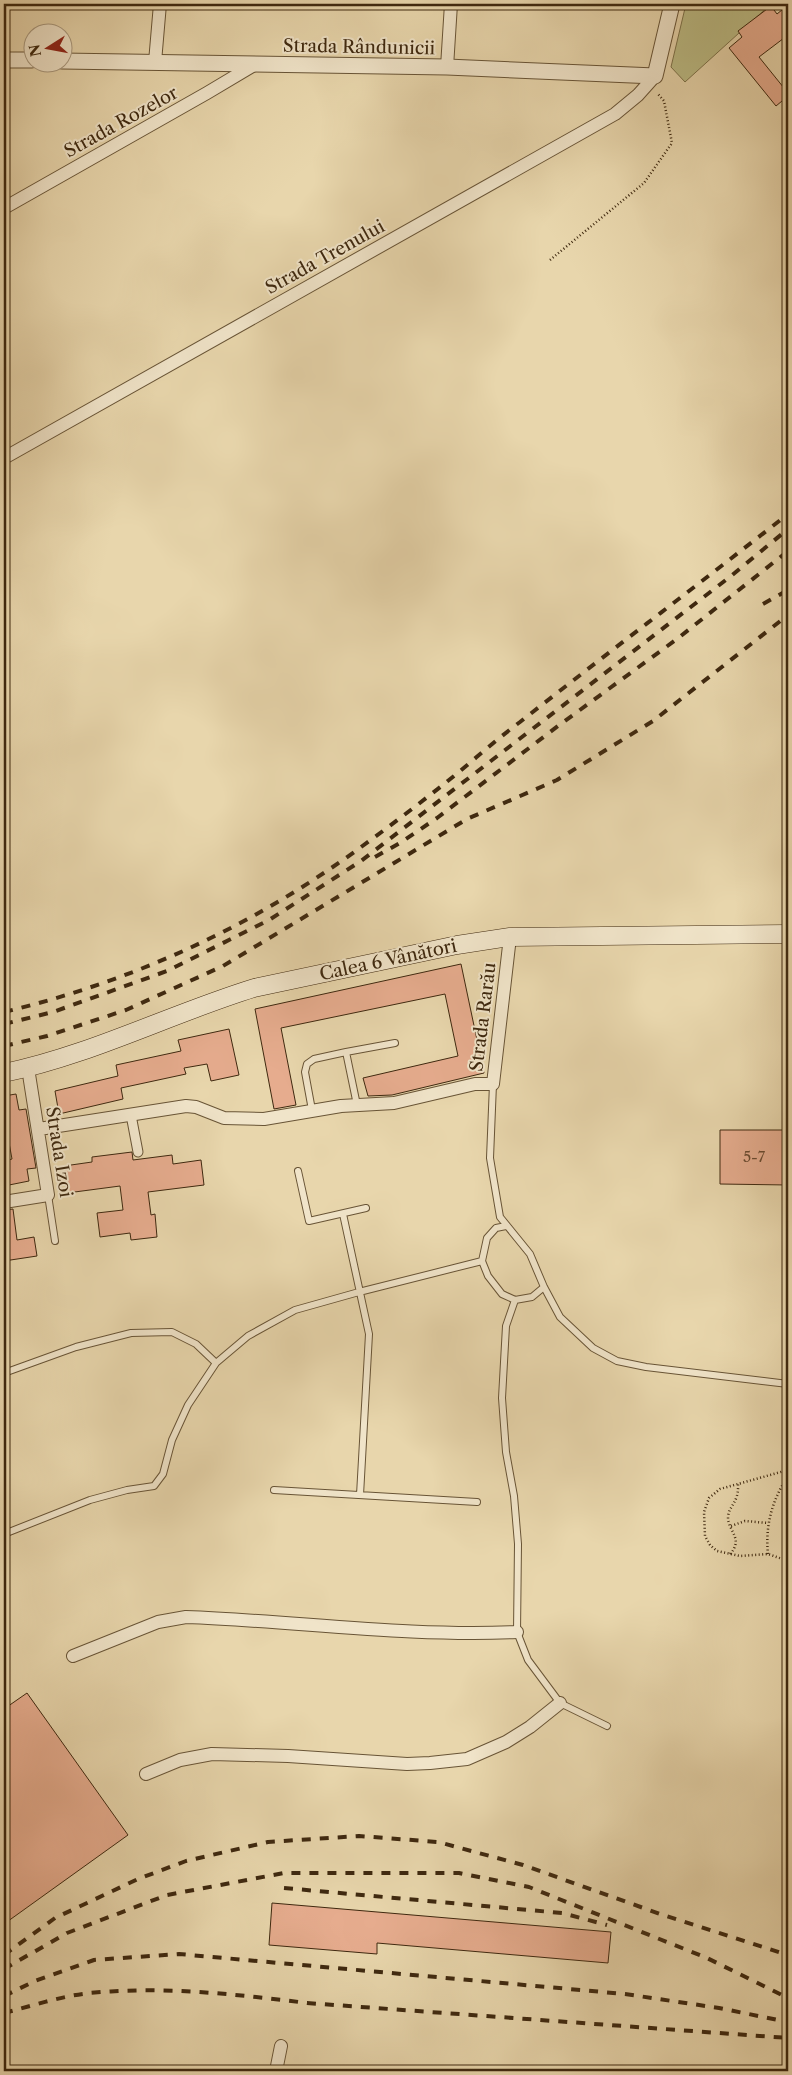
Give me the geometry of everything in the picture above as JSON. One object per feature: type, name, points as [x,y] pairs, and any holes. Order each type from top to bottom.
[{"type":"main road","name":"Calea 6 Vânători","points":[[4,1073],[79,1053],[220,998],[254,988],[457,945],[510,936],[788,934]]},
{"type":"street","points":[[155,62],[160,4]]},
{"type":"street","points":[[447,67],[451,4]]},
{"type":"street","points":[[651,80],[672,4]]},
{"type":"street","points":[[4,60],[22,60]]},
{"type":"street","name":"Strada Rândunicii","points":[[72,61],[447,67],[651,80]]},
{"type":"street","name":"Strada Rozelor","points":[[4,208],[254,65]]},
{"type":"street","name":"Strada Trenului","points":[[4,458],[615,114],[628,105],[651,80]]},
{"type":"street","name":"Strada Rarău","points":[[39,1129],[186,1106],[196,1107],[216,1116],[270,1119],[341,1106],[394,1103],[475,1084],[493,1084],[510,936]]},
{"type":"street","name":"Strada Izoi","points":[[28,1068],[48,1195]]},
{"type":"street","points":[[131,1115],[138,1152]]},
{"type":"street","points":[[4,1202],[48,1195]]},
{"type":"street","points":[[73,1656],[158,1622],[186,1617],[440,1632],[517,1632]]},
{"type":"street","points":[[146,1774],[180,1760],[212,1754],[288,1756],[407,1764],[467,1759],[506,1742],[530,1727],[560,1703]]},
{"type":"street","points":[[276,2071],[281,2046]]},
{"type":"lane","points":[[312,1110],[305,1072],[306,1064],[314,1059],[395,1042]]},
{"type":"lane","points":[[346,1052],[357,1106]]},
{"type":"lane","points":[[493,1084],[490,1158],[500,1217],[530,1254],[544,1287],[560,1317],[594,1348],[617,1361],[646,1367],[788,1384]]},
{"type":"lane","points":[[298,1171],[309,1221],[366,1208]]},
{"type":"lane","name":"Strada Izoi","points":[[48,1195],[55,1241]]},
{"type":"lane","points":[[342,1214],[368,1334],[360,1495]]},
{"type":"lane","points":[[506,1226],[496,1228],[487,1238],[482,1261],[488,1276],[502,1294],[515,1300],[532,1298],[544,1287]]},
{"type":"lane","points":[[4,1534],[90,1500],[127,1490],[154,1486],[163,1474],[172,1440],[188,1405],[216,1364],[248,1336],[295,1310],[482,1261]]},
{"type":"lane","points":[[515,1300],[506,1326],[502,1398],[506,1452],[514,1496],[518,1544],[517,1632],[528,1660],[560,1703],[607,1726]]},
{"type":"lane","points":[[4,1373],[76,1347],[131,1333],[172,1332],[196,1344],[216,1364]]},
{"type":"lane","points":[[274,1490],[477,1502]]},
{"type":"path","points":[[550,260],[644,183],[672,143],[664,101],[651,80]]},
{"type":"path","points":[[788,1470],[720,1489],[710,1498],[704,1512],[705,1536],[710,1545],[717,1551],[740,1556],[768,1554],[788,1561]]},
{"type":"path","points":[[768,1554],[768,1524],[771,1510],[788,1476]]},
{"type":"path","points":[[729,1555],[735,1545],[734,1531],[728,1519],[738,1494],[738,1484]]},
{"type":"path","points":[[731,1526],[753,1520],[768,1524]]},
{"type":"green space","points":[[686,4],[771,4],[685,82],[671,67]]},
{"type":"building","points":[[788,5],[788,35],[759,57],[788,93],[788,96],[776,106],[729,48],[742,37],[738,31],[771,6],[777,14]]},
{"type":"building","points":[[461,964],[484,1073],[392,1095],[368,1096],[363,1078],[458,1056],[445,994],[281,1028],[296,1105],[274,1109],[255,1009]]},
{"type":"building","points":[[229,1029],[239,1075],[211,1081],[207,1064],[184,1068],[186,1074],[121,1088],[123,1099],[59,1114],[55,1091],[118,1076],[116,1065],[181,1051],[178,1040]]},
{"type":"building","points":[[16,1094],[19,1110],[26,1109],[36,1168],[27,1169],[29,1181],[4,1186],[4,1161],[12,1159],[4,1121],[4,1096]]},
{"type":"building","points":[[720,1130],[788,1130],[788,1185],[720,1184]]},
{"type":"building","points":[[132,1152],[133,1160],[172,1155],[173,1164],[201,1160],[204,1185],[148,1192],[151,1215],[155,1214],[157,1237],[131,1240],[130,1233],[100,1237],[97,1213],[123,1210],[120,1186],[67,1193],[64,1166],[92,1162],[92,1157]]},
{"type":"building","points":[[13,1209],[17,1240],[34,1237],[37,1256],[4,1261],[4,1210]]},
{"type":"building","points":[[27,1693],[128,1835],[4,1924],[4,1709]]},
{"type":"building","points":[[272,1903],[611,1932],[608,1963],[377,1943],[377,1954],[269,1945]]},
{"type":"railway","points":[[4,1012],[98,985],[144,968],[232,927],[316,878],[418,804],[511,728],[788,514]]},
{"type":"railway","points":[[4,1024],[53,1012],[167,971],[269,920],[361,861],[731,576],[788,529]]},
{"type":"railway","points":[[375,857],[437,818],[677,639],[788,551]]},
{"type":"railway","points":[[763,604],[788,590]]},
{"type":"railway","points":[[4,1046],[47,1036],[126,1010],[223,966],[467,819],[557,780],[653,721],[788,615]]},
{"type":"railway","points":[[4,1955],[55,1918],[138,1879],[186,1861],[268,1842],[359,1836],[438,1842],[523,1865],[663,1915],[788,1955]]},
{"type":"railway","points":[[4,1969],[67,1933],[167,1895],[284,1873],[459,1873],[529,1887],[707,1958],[788,1998]]},
{"type":"railway","points":[[284,1888],[562,1913],[607,1925]]},
{"type":"railway","points":[[4,1996],[35,1981],[94,1960],[179,1954],[625,1994],[719,2008],[788,2022]]},
{"type":"railway","points":[[4,2013],[79,1994],[144,1990],[226,1994],[307,2003],[788,2038]]}]
